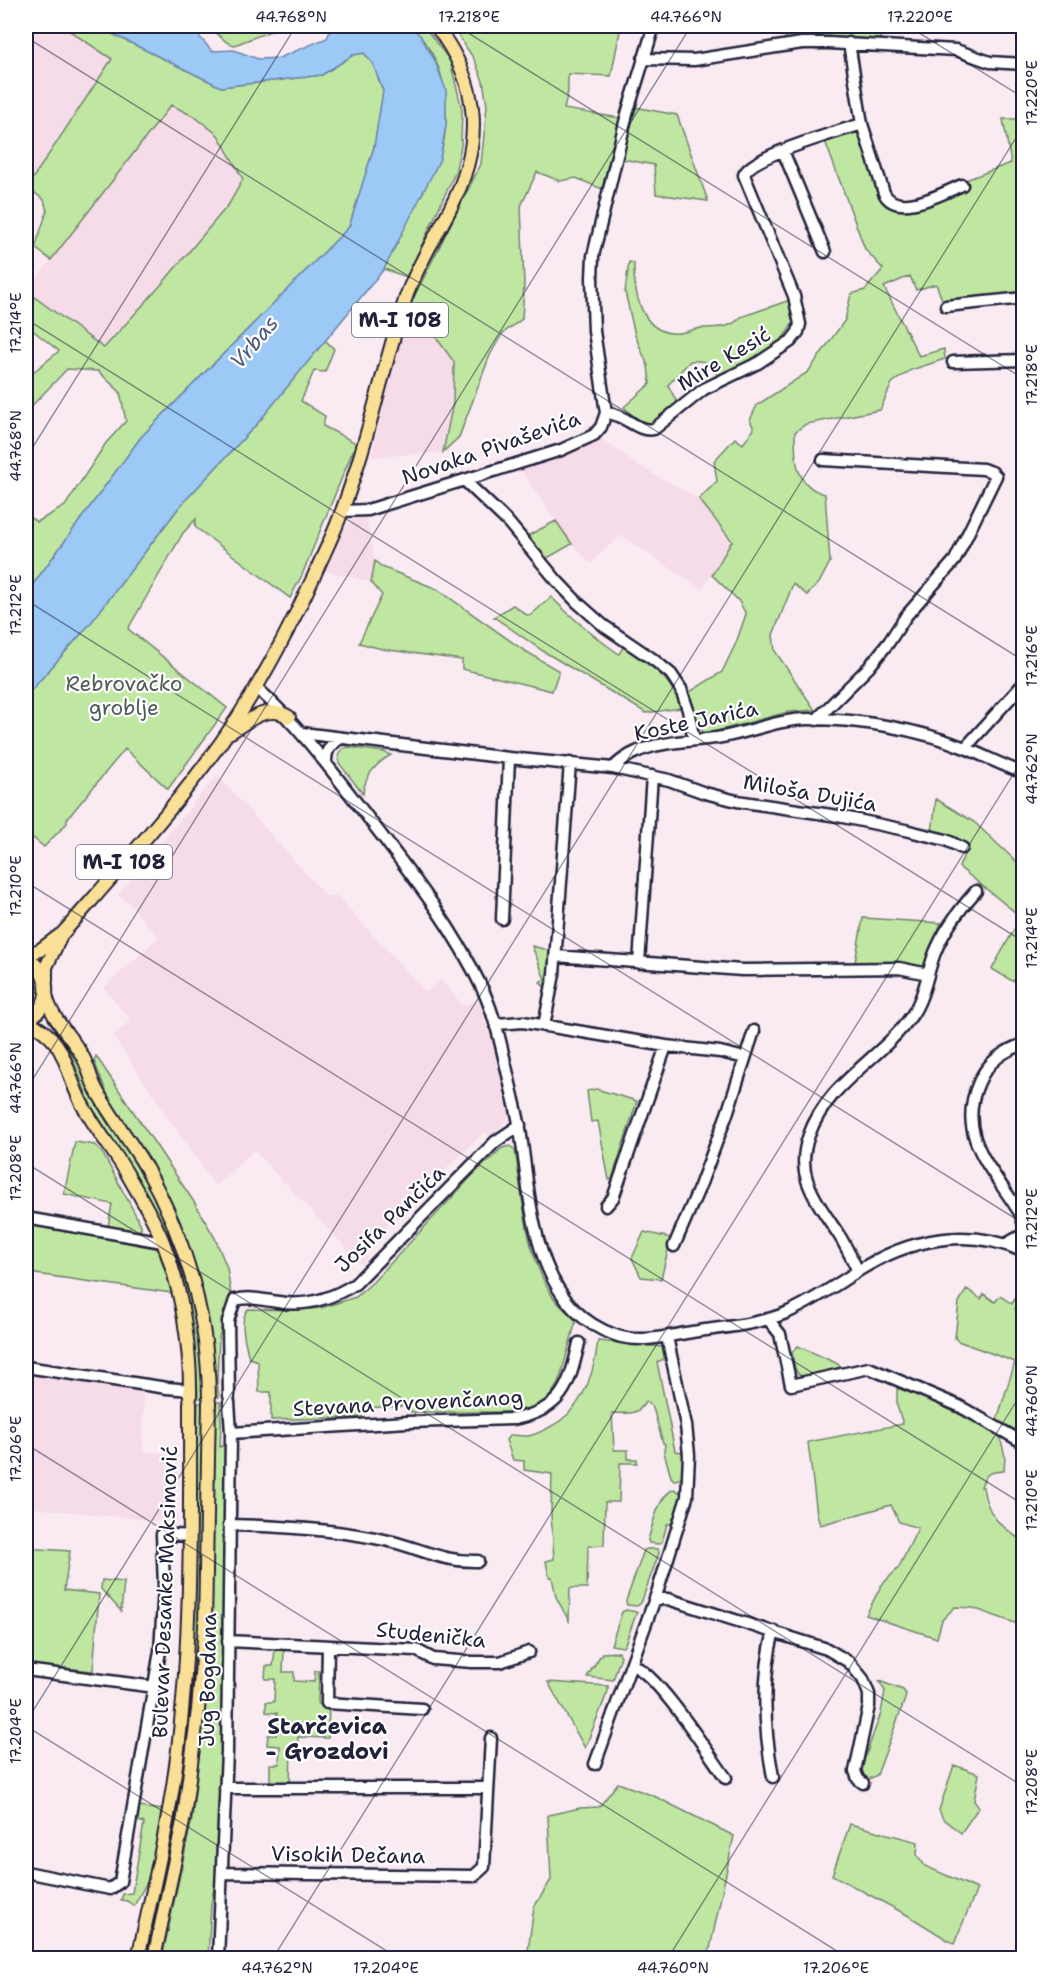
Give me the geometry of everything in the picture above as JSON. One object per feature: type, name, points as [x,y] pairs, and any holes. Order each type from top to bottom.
[{"type":"main road","name":"M-I 108","points":[[46,987],[36,965],[26,957],[63,933],[184,790],[227,734],[257,688],[303,599],[342,511],[364,449],[407,296],[417,270],[461,185],[472,150],[474,120],[469,92],[454,55],[436,26]]},
{"type":"main road","points":[[227,734],[261,714],[275,711],[289,717]]},
{"type":"main road","name":"M-I 108","points":[[26,1021],[40,1010],[46,987],[46,967],[63,933]]},
{"type":"main road","name":"Bulevar Desanke Maksimović","points":[[46,987],[48,1005],[77,1046],[86,1062],[94,1087],[145,1165],[189,1264],[199,1304],[209,1400],[205,1627],[198,1710],[184,1817],[154,1959]]},
{"type":"main road","name":"Bulevar Desanke Maksimović","points":[[26,1021],[41,1028],[52,1037],[64,1059],[83,1106],[127,1174],[150,1215],[163,1242],[182,1312],[190,1397],[186,1653],[178,1750],[138,1959]]},
{"type":"street","name":"Novaka Pivaševića","points":[[342,511],[368,510],[561,450],[589,437],[602,427],[606,413],[594,331],[593,256],[609,183],[654,26]]},
{"type":"street","points":[[643,59],[694,60],[802,43],[956,50],[990,62],[1023,64]]},
{"type":"street","points":[[849,44],[862,124],[884,193],[890,201],[895,204],[912,204],[962,185]]},
{"type":"street","name":"Mire Kesić","points":[[606,413],[619,415],[645,430],[654,429],[704,389],[758,363],[794,337],[800,324],[798,309],[744,178],[745,170],[783,151],[862,124]]},
{"type":"street","points":[[783,151],[825,252]]},
{"type":"street","points":[[946,306],[1023,298]]},
{"type":"street","points":[[953,362],[1023,360]]},
{"type":"street","points":[[816,720],[869,667],[906,616],[955,560],[996,476],[983,469],[823,460]]},
{"type":"street","points":[[464,480],[508,522],[578,603],[604,626],[671,674],[681,689],[694,740]]},
{"type":"street","points":[[964,747],[1023,683]]},
{"type":"street","points":[[257,688],[289,717],[326,762],[452,931],[483,990],[496,1024],[519,1125],[535,1229],[543,1260],[557,1288],[571,1305],[593,1325],[629,1339],[652,1339],[768,1319],[799,1307],[829,1291],[858,1271],[893,1252],[931,1240],[982,1239],[1006,1244],[1023,1252]]},
{"type":"street","name":"Koste Jarića","points":[[613,768],[622,758],[648,748],[721,737],[788,721],[816,720],[889,726],[964,747],[1023,773]]},
{"type":"street","points":[[302,733],[613,768]]},
{"type":"street","points":[[326,762],[329,746],[341,738]]},
{"type":"street","points":[[502,919],[510,758]]},
{"type":"street","points":[[544,1026],[556,956],[570,763]]},
{"type":"street","name":"Miloša Dujića","points":[[613,768],[652,776],[737,801],[838,816],[905,830],[946,840],[962,848]]},
{"type":"street","points":[[639,963],[652,776]]},
{"type":"street","points":[[858,1271],[846,1246],[812,1193],[806,1178],[804,1162],[807,1141],[828,1099],[845,1080],[894,1035],[913,1013],[943,934],[976,891]]},
{"type":"street","points":[[556,956],[742,970],[899,968],[928,974]]},
{"type":"street","points":[[496,1024],[524,1022],[666,1046],[720,1052],[745,1058]]},
{"type":"street","points":[[674,1246],[700,1186],[754,1031]]},
{"type":"street","points":[[1006,1244],[1022,1235],[1023,1222],[978,1149],[971,1129],[970,1112],[974,1091],[985,1069],[999,1056],[1023,1044]]},
{"type":"street","points":[[606,1206],[613,1198],[666,1046]]},
{"type":"street","name":"Josifa Pančića","points":[[235,1300],[250,1299],[304,1304],[340,1294],[355,1284],[495,1143],[519,1125]]},
{"type":"street","points":[[26,1218],[163,1242]]},
{"type":"street","name":"Jug Bogdana","points":[[218,1959],[228,1641],[231,1433],[228,1321],[235,1300]]},
{"type":"street","points":[[768,1319],[780,1334],[791,1385],[869,1368],[959,1406],[1023,1443]]},
{"type":"street","points":[[595,1764],[677,1536],[687,1497],[689,1455],[686,1425],[667,1337]]},
{"type":"street","name":"Stevana Prvovenčanog","points":[[231,1433],[407,1422],[514,1419],[529,1416],[546,1409],[563,1391],[569,1381],[579,1343]]},
{"type":"street","points":[[26,1367],[167,1388],[190,1397]]},
{"type":"street","points":[[229,1525],[365,1536],[408,1546],[440,1558],[478,1561]]},
{"type":"street","points":[[26,1872],[110,1889],[120,1882],[163,1627],[162,1534],[189,1536]]},
{"type":"street","points":[[655,1599],[668,1599],[774,1631],[840,1654],[863,1679],[869,1694],[869,1707],[855,1771],[858,1779],[863,1783]]},
{"type":"street","points":[[773,1777],[765,1715],[768,1652],[774,1631]]},
{"type":"street","name":"Studenička","points":[[228,1641],[416,1650],[433,1659],[472,1662],[500,1662],[529,1652]]},
{"type":"street","points":[[328,1646],[327,1703],[422,1709]]},
{"type":"street","points":[[632,1665],[642,1670],[659,1686],[726,1778]]},
{"type":"street","points":[[26,1670],[154,1687]]},
{"type":"street","points":[[225,1788],[488,1788],[491,1738]]},
{"type":"street","name":"Visokih Dečana","points":[[222,1873],[474,1876],[484,1867],[488,1788]]},
{"type":"shaded area","points":[[26,26],[62,26],[112,59],[26,189]]},
{"type":"shaded area","points":[[171,105],[195,117],[218,135],[243,179],[229,204],[161,285],[103,348],[27,291]]},
{"type":"shaded area","points":[[411,303],[454,362],[453,403],[443,452],[371,457],[407,313]]},
{"type":"shaded area","points":[[601,438],[634,463],[699,499],[732,541],[702,589],[620,535],[591,563],[572,544],[519,468]]},
{"type":"shaded area","points":[[366,516],[375,561],[371,582],[326,571],[345,528],[352,520]]},
{"type":"shaded area","points":[[217,775],[326,896],[337,896],[426,992],[441,980],[463,1006],[478,1000],[497,1053],[510,1114],[505,1122],[491,1138],[484,1132],[363,1250],[368,1257],[361,1264],[254,1150],[215,1186],[113,1036],[131,1020],[104,988],[159,937],[129,903],[118,895]]},
{"type":"shaded area","points":[[26,1373],[143,1392],[143,1452],[178,1454],[177,1523],[26,1507]]},
{"type":"green space","points":[[62,26],[96,26],[221,87],[322,75],[353,55],[364,53],[373,64],[383,91],[374,147],[349,227],[141,437],[26,594],[26,515],[37,522],[65,506],[106,443],[126,421],[120,392],[98,371],[67,369],[26,412],[26,378],[59,351],[26,325],[26,291],[104,348],[229,204],[243,179],[218,135],[195,117],[171,105],[51,260],[35,248],[47,211],[44,200],[27,187],[112,59]]},
{"type":"green space","points":[[219,26],[278,26],[278,28],[235,45],[228,43],[211,29]]},
{"type":"green space","points":[[409,26],[424,26],[450,61],[462,109],[461,146],[455,173],[407,277],[384,269],[438,162],[446,121],[444,86],[439,69],[432,53]]},
{"type":"green space","points":[[452,26],[621,26],[611,76],[568,74],[568,91],[564,109],[621,118],[602,189],[576,178],[560,181],[537,172],[521,206],[524,285],[522,319],[502,334],[490,355],[459,437],[443,452],[453,403],[454,362],[411,303],[481,164],[487,106],[483,81],[474,59]]},
{"type":"green space","points":[[783,26],[881,26],[880,40],[821,36],[786,41]]},
{"type":"green space","points":[[634,107],[677,115],[708,201],[656,194],[654,165],[622,159]]},
{"type":"green space","points":[[1003,119],[1023,119],[1023,292],[943,302],[936,284],[916,290],[910,276],[884,287],[919,356],[944,349],[945,359],[911,370],[892,383],[880,410],[806,424],[795,432],[798,469],[807,484],[825,494],[830,562],[819,583],[807,595],[793,584],[773,635],[775,651],[815,710],[788,712],[706,734],[702,731],[688,693],[722,672],[736,643],[746,614],[738,600],[712,575],[732,541],[699,499],[717,481],[714,461],[735,438],[743,444],[754,429],[750,420],[757,405],[808,372],[845,320],[851,294],[865,290],[883,269],[865,249],[825,141],[857,131],[879,196],[893,209],[905,211],[921,208],[965,188],[963,181],[1011,163]]},
{"type":"green space","points":[[629,262],[634,263],[635,284],[641,307],[652,325],[661,330],[676,333],[699,328],[724,327],[733,324],[741,317],[790,300],[794,320],[781,340],[772,348],[751,361],[718,376],[707,363],[690,361],[668,385],[678,404],[656,421],[646,423],[640,421],[624,407],[650,384],[648,366],[635,335],[625,292]]},
{"type":"green space","name":"Rebrovačko groblje","points":[[325,340],[334,349],[325,372],[314,371],[301,401],[325,416],[323,426],[356,443],[302,575],[290,598],[195,527],[196,519],[183,533],[128,629],[227,708],[168,789],[125,749],[67,819],[67,823],[44,847],[32,837],[26,844],[26,696],[90,624],[180,506],[257,424]]},
{"type":"green space","points":[[556,521],[572,544],[542,561],[525,537]]},
{"type":"green space","points":[[375,561],[382,567],[437,589],[522,649],[559,671],[552,691],[462,669],[462,660],[382,649],[359,643],[382,595],[371,582]]},
{"type":"green space","points":[[551,597],[583,627],[619,654],[623,647],[651,666],[670,686],[681,708],[646,713],[543,651],[494,617],[513,605],[527,615],[531,615]]},
{"type":"green space","points":[[347,747],[391,755],[372,771],[363,794],[339,763],[339,753]]},
{"type":"green space","points":[[936,799],[974,822],[1018,863],[1024,873],[1023,977],[1012,981],[992,969],[1021,917],[959,867],[967,847],[932,833]]},
{"type":"green space","points":[[863,918],[941,923],[924,966],[855,962]]},
{"type":"green space","points":[[532,946],[552,951],[548,983],[543,986],[540,982],[545,979]]},
{"type":"green space","points":[[62,1033],[76,1056],[97,1105],[151,1192],[176,1248],[192,1305],[203,1398],[198,1398],[196,1360],[187,1306],[152,1205],[132,1169],[91,1106],[72,1056],[59,1035]]},
{"type":"green space","points":[[96,1056],[194,1202],[215,1238],[227,1268],[231,1295],[219,1337],[217,1381],[219,1397],[215,1397],[205,1301],[191,1255],[170,1205],[112,1106],[94,1061]]},
{"type":"green space","points":[[596,1089],[637,1101],[612,1179],[609,1180],[598,1121],[591,1122],[587,1091]]},
{"type":"green space","points":[[75,1142],[95,1145],[103,1154],[141,1225],[141,1229],[136,1232],[108,1227],[112,1204],[64,1194]]},
{"type":"green space","points":[[510,1146],[515,1150],[526,1224],[542,1277],[559,1305],[576,1321],[559,1382],[550,1396],[538,1406],[510,1412],[411,1412],[408,1406],[405,1406],[361,1408],[362,1417],[271,1420],[271,1392],[259,1392],[258,1361],[249,1358],[245,1340],[243,1326],[248,1309],[321,1308],[356,1297],[373,1282],[472,1176],[502,1148]]},
{"type":"green space","points":[[32,1222],[158,1249],[172,1293],[29,1273]]},
{"type":"green space","points":[[644,1232],[671,1238],[661,1279],[641,1277],[632,1258]]},
{"type":"green space","points":[[967,1289],[981,1299],[984,1294],[995,1302],[1000,1296],[1012,1304],[1015,1299],[1018,1302],[1015,1309],[1023,1315],[1023,1434],[997,1420],[1015,1362],[955,1338],[959,1302]]},
{"type":"green space","points":[[598,1341],[663,1347],[664,1359],[657,1362],[675,1451],[682,1452],[685,1457],[685,1475],[674,1480],[671,1477],[664,1452],[665,1444],[653,1408],[646,1401],[636,1411],[612,1413],[614,1450],[628,1450],[628,1459],[637,1459],[637,1463],[620,1463],[619,1502],[605,1502],[604,1545],[588,1546],[587,1588],[570,1588],[569,1621],[556,1597],[546,1561],[554,1559],[551,1514],[552,1474],[524,1470],[524,1461],[513,1460],[506,1440],[510,1435],[528,1436],[539,1432],[561,1420],[570,1412],[578,1402],[589,1379]]},
{"type":"green space","points":[[798,1346],[841,1367],[803,1377],[797,1373],[792,1352]]},
{"type":"green space","points":[[897,1388],[929,1400],[999,1433],[1005,1456],[1004,1471],[990,1473],[981,1487],[983,1487],[991,1513],[1007,1530],[1022,1541],[1024,1548],[1023,1626],[973,1608],[955,1607],[942,1620],[937,1638],[866,1615],[881,1586],[899,1567],[918,1528],[899,1522],[891,1505],[820,1525],[808,1442],[903,1424],[897,1406]]},
{"type":"green space","points":[[215,1402],[220,1402],[220,1447],[226,1445],[221,1785],[217,1870],[211,1905],[208,1958],[162,1958],[192,1819],[204,1712]]},
{"type":"green space","points":[[198,1403],[203,1403],[202,1519],[196,1669],[180,1813],[149,1958],[143,1958],[152,1911],[194,1571]]},
{"type":"green space","points":[[674,1489],[683,1494],[675,1523],[667,1524],[662,1542],[649,1543],[660,1504]]},
{"type":"green space","points":[[26,1548],[70,1551],[64,1590],[99,1594],[93,1671],[26,1664]]},
{"type":"green space","points":[[658,1549],[659,1553],[641,1603],[637,1606],[627,1605],[626,1601],[644,1550]]},
{"type":"green space","points":[[102,1580],[124,1582],[121,1611],[101,1589]]},
{"type":"green space","points":[[626,1610],[637,1612],[625,1644],[623,1647],[611,1645],[622,1612]]},
{"type":"green space","points":[[275,1650],[284,1650],[283,1672],[294,1672],[294,1681],[314,1682],[315,1671],[319,1671],[318,1704],[329,1704],[328,1738],[298,1737],[297,1748],[291,1748],[290,1784],[270,1784],[270,1764],[279,1764],[280,1746],[267,1745],[268,1735],[276,1735],[277,1713],[266,1712],[266,1702],[274,1702],[275,1679],[265,1679],[266,1666],[273,1666]]},
{"type":"green space","points":[[619,1652],[621,1656],[613,1680],[587,1677],[602,1653]]},
{"type":"green space","points":[[879,1681],[903,1690],[906,1694],[877,1775],[863,1782],[858,1777],[881,1713],[885,1691]]},
{"type":"green space","points":[[548,1682],[608,1686],[585,1748]]},
{"type":"green space","points":[[954,1765],[979,1774],[974,1801],[979,1807],[961,1833],[943,1819],[939,1810]]},
{"type":"green space","points":[[618,1783],[654,1796],[734,1836],[708,1958],[527,1958],[534,1907],[551,1880],[548,1815],[580,1808],[599,1807]]},
{"type":"green space","points":[[139,1807],[163,1810],[149,1878],[134,1906],[121,1900],[123,1894],[132,1893],[144,1823],[138,1821]]},
{"type":"green space","points":[[850,1824],[918,1842],[917,1855],[925,1866],[977,1889],[954,1944],[909,1916],[832,1875]]},
{"type":"water","name":"Vrbas","points":[[96,26],[219,26],[198,35],[212,51],[234,50],[258,59],[279,58],[327,38],[332,26],[409,26],[420,35],[435,61],[446,90],[446,126],[440,159],[384,269],[257,424],[180,506],[90,624],[26,696],[26,594],[141,437],[349,227],[374,147],[383,91],[373,64],[364,53],[353,55],[322,75],[221,87]]},
{"type":"district","name":"Starčevica - Grozdovi","points":[[327,1739]]}]
